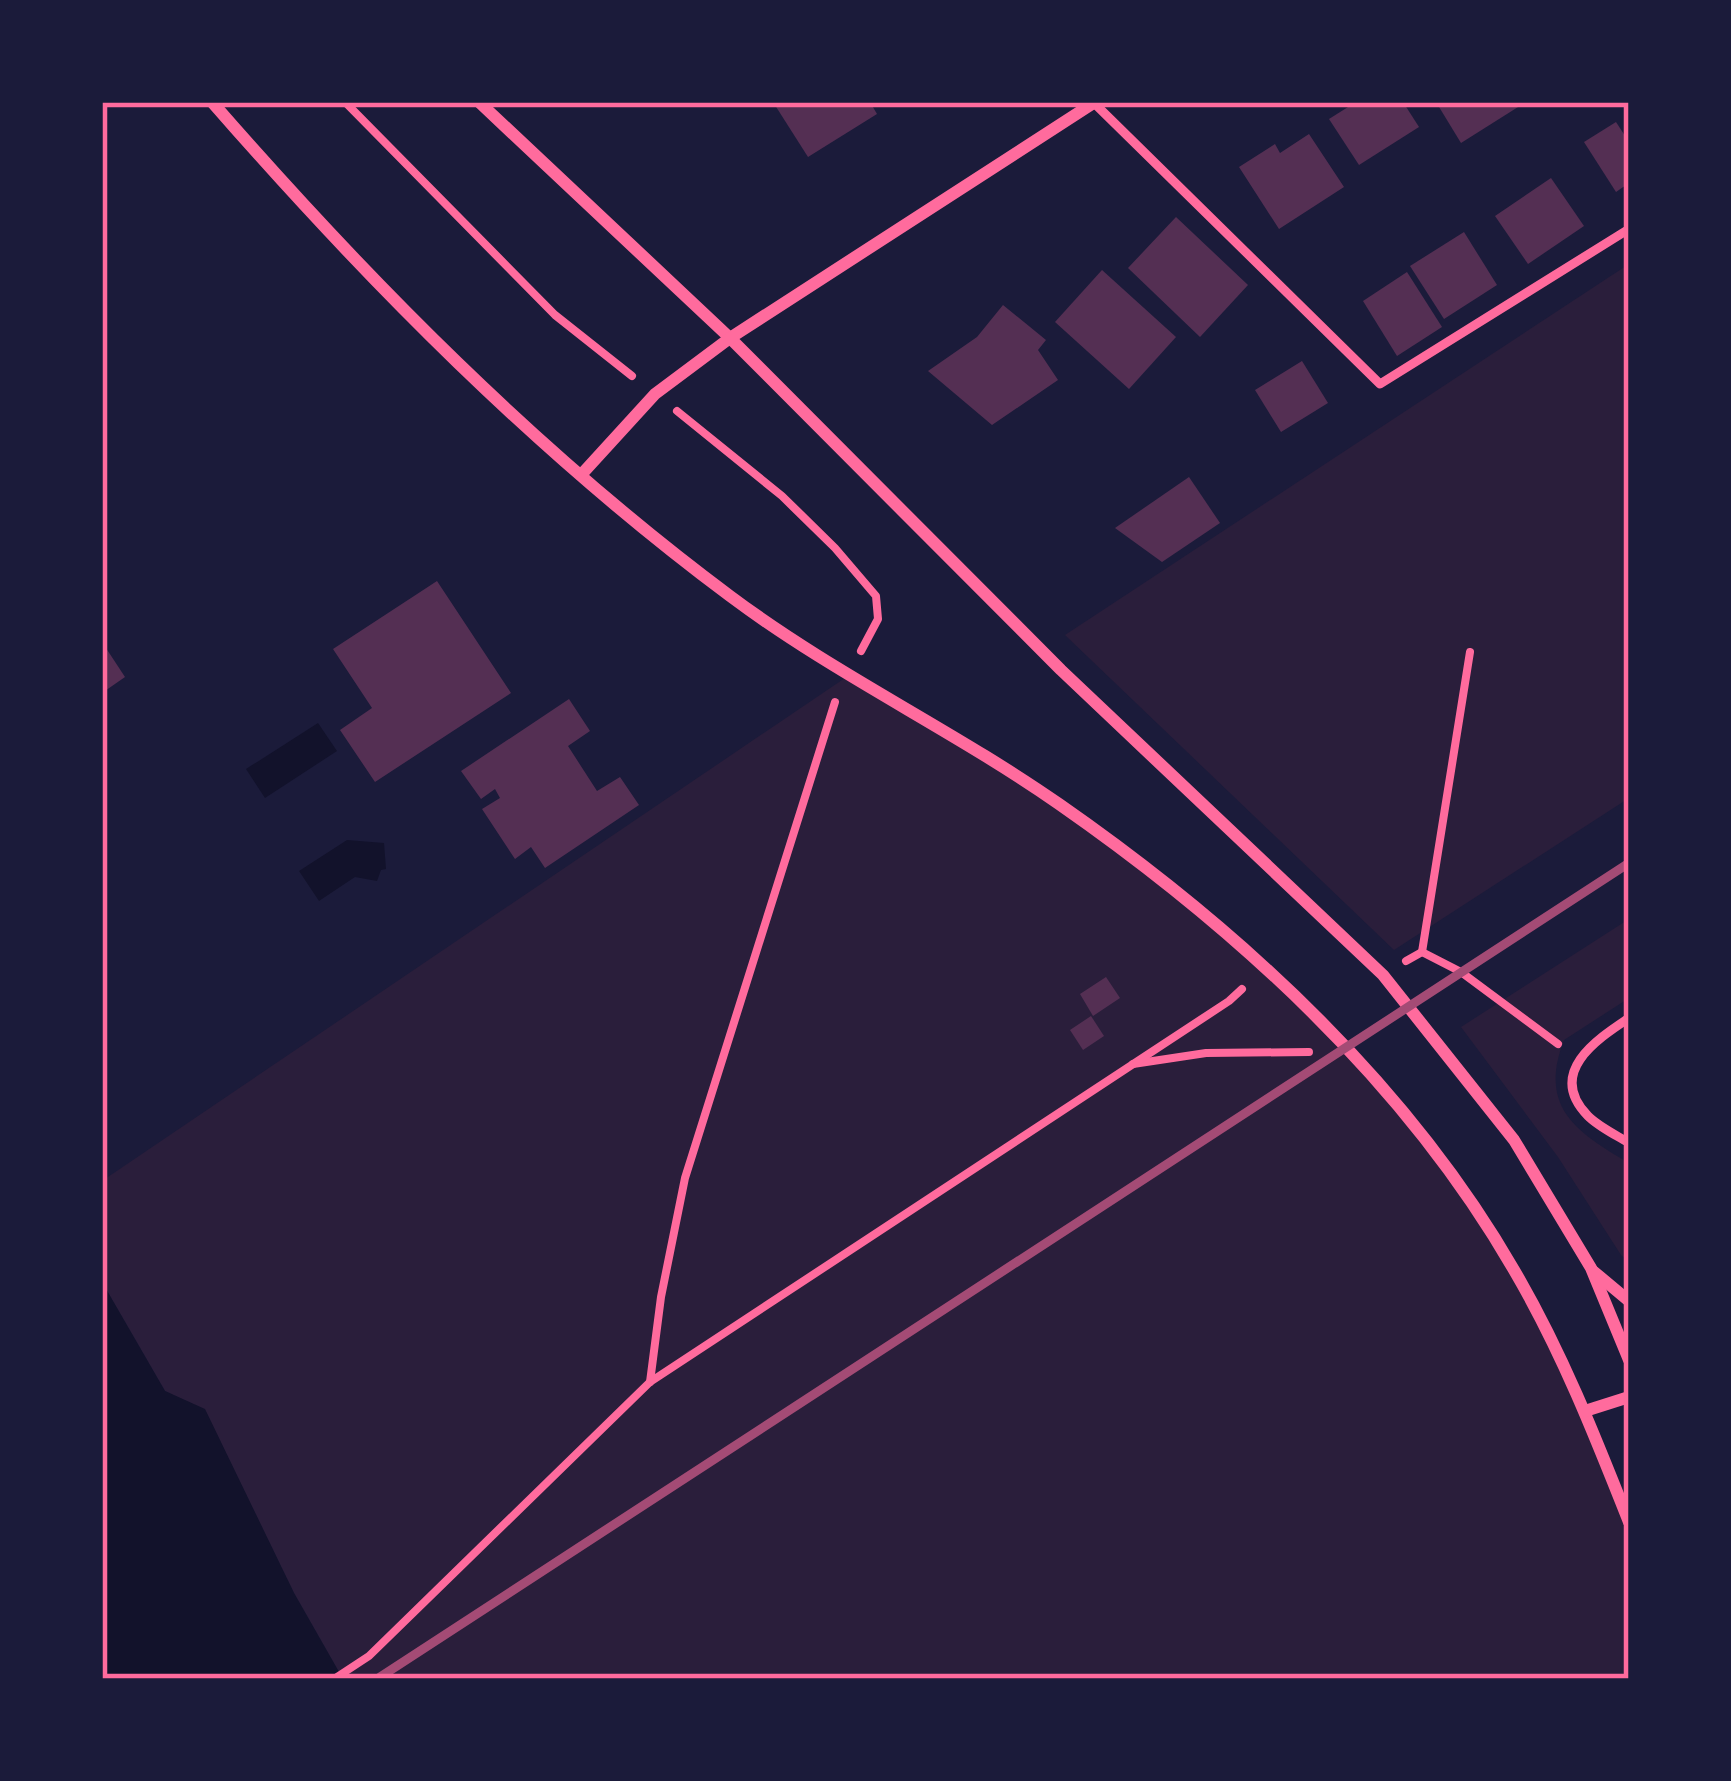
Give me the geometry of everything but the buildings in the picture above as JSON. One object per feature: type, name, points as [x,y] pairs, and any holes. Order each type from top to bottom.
[{"type":"street","points":[[212,102],[380,286],[581,475],[732,598],[848,676],[1054,800],[1126,852],[1264,966],[1346,1048],[1473,1205],[1514,1270],[1585,1411],[1629,1522]]},
{"type":"street","points":[[479,102],[730,338],[1061,670],[1383,975],[1514,1140],[1591,1268],[1629,1360]]},
{"type":"street","points":[[581,475],[655,394],[730,338],[1094,102]]},
{"type":"street","points":[[1591,1268],[1629,1301]]},
{"type":"street","points":[[1585,1411],[1629,1397]]},
{"type":"lane","points":[[1094,102],[1380,384],[1629,229]]},
{"type":"lane","points":[[1629,1018],[1590,1044],[1573,1077],[1575,1099],[1589,1118],[1629,1143]]},
{"type":"path","points":[[345,102],[555,315],[782,496],[876,596],[878,619],[848,676],[795,823],[685,1178],[650,1382]]},
{"type":"path","points":[[1422,952],[1470,652]]},
{"type":"path","points":[[1383,975],[1422,952]]},
{"type":"path","points":[[1422,952],[1475,982],[1579,1058]]},
{"type":"path","points":[[334,1679],[369,1656],[650,1382],[1229,1001],[1264,966]]},
{"type":"path","points":[[1132,1064],[1206,1053],[1290,1054],[1346,1048]]},
{"type":"shaded area","points":[[1629,264],[1629,798],[1394,950],[1065,635]]},
{"type":"shaded area","points":[[848,676],[1054,800],[1219,928],[1385,1091],[1514,1270],[1629,1522],[1629,1679],[343,1679],[294,1593],[205,1410],[165,1391],[102,1282],[102,1181]]},
{"type":"shaded area","points":[[318,723],[337,751],[265,798],[246,769]]},
{"type":"shaded area","points":[[347,840],[384,843],[386,869],[377,881],[355,877],[319,901],[299,871]]},
{"type":"shaded area","points":[[1629,919],[1629,998],[1564,1040],[1556,1083],[1559,1100],[1578,1128],[1629,1163],[1629,1262],[1461,1027]]},
{"type":"shaded area","points":[[102,1282],[165,1391],[205,1409],[294,1593],[343,1679],[102,1679]]},
{"type":"railway","points":[[377,1679],[1629,863]]}]
